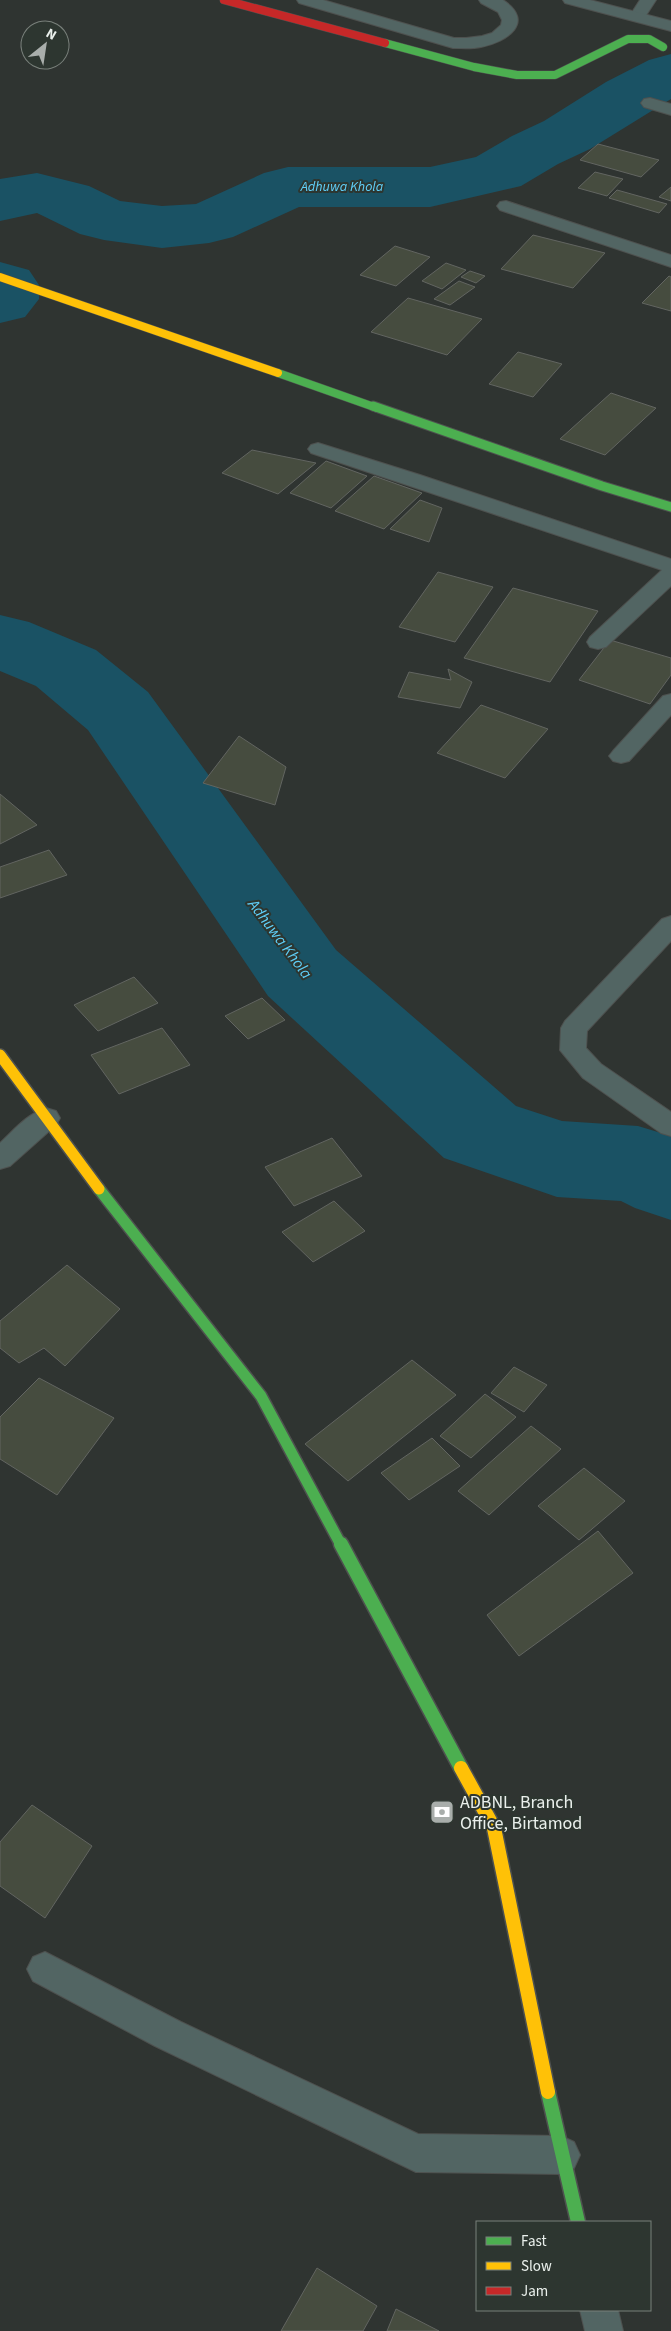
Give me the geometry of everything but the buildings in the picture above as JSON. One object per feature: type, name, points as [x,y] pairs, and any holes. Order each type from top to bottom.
[{"type":"street","points":[[224,0],[474,67],[516,75],[555,75],[628,39],[649,39],[668,45]]},
{"type":"street","points":[[305,0],[453,43],[487,41],[509,29],[510,15],[504,8],[487,0]]},
{"type":"street","points":[[571,0],[671,26]]},
{"type":"street","points":[[637,17],[648,0]]},
{"type":"street","points":[[650,104],[671,110]]},
{"type":"street","points":[[506,206],[671,260]]},
{"type":"street","points":[[0,277],[592,483],[671,508]]},
{"type":"street","points":[[318,449],[671,566]]},
{"type":"street","points":[[598,642],[671,574]]},
{"type":"street","points":[[621,756],[671,701]]},
{"type":"street","points":[[671,925],[574,1028],[573,1050],[592,1071],[671,1126]]},
{"type":"street","points":[[0,1055],[70,1152],[261,1396],[494,1828],[561,2155],[578,2221]]},
{"type":"street","points":[[0,1159],[46,1118]]},
{"type":"street","points":[[45,1969],[168,2034],[416,2153],[561,2155]]},
{"type":"street","points":[[599,2311],[604,2331]]},
{"type":"waterway","name":"Adhuwa Khola","points":[[0,201],[9,197],[37,193],[65,200],[104,220],[162,227],[209,223],[288,187],[430,187],[498,172],[535,150],[567,135],[629,96],[671,73]]},
{"type":"waterway","name":"Adhuwa Khola","points":[[0,283],[4,285],[3,299],[0,302]]},
{"type":"waterway","name":"Adhuwa Khola","points":[[0,640],[66,668],[118,711],[302,973],[480,1132],[557,1159],[638,1164],[671,1181]]},
{"type":"traffic: fast","points":[[385,43],[474,67],[517,75],[555,75],[628,39],[649,39],[663,47]]},
{"type":"traffic: fast","points":[[278,373],[602,486],[671,507]]},
{"type":"traffic: fast","points":[[99,1189],[261,1396],[461,1768]]},
{"type":"traffic: fast","points":[[548,2092],[578,2221]]},
{"type":"traffic: slow","points":[[0,277],[278,373]]},
{"type":"traffic: slow","points":[[0,1055],[99,1189]]},
{"type":"traffic: slow","points":[[461,1768],[494,1828],[548,2092]]},
{"type":"traffic: jam","points":[[224,0],[385,43]]},
{"type":"place","name":"ADBNL, Branch Office, Birtamod","points":[[442,1812]]}]
